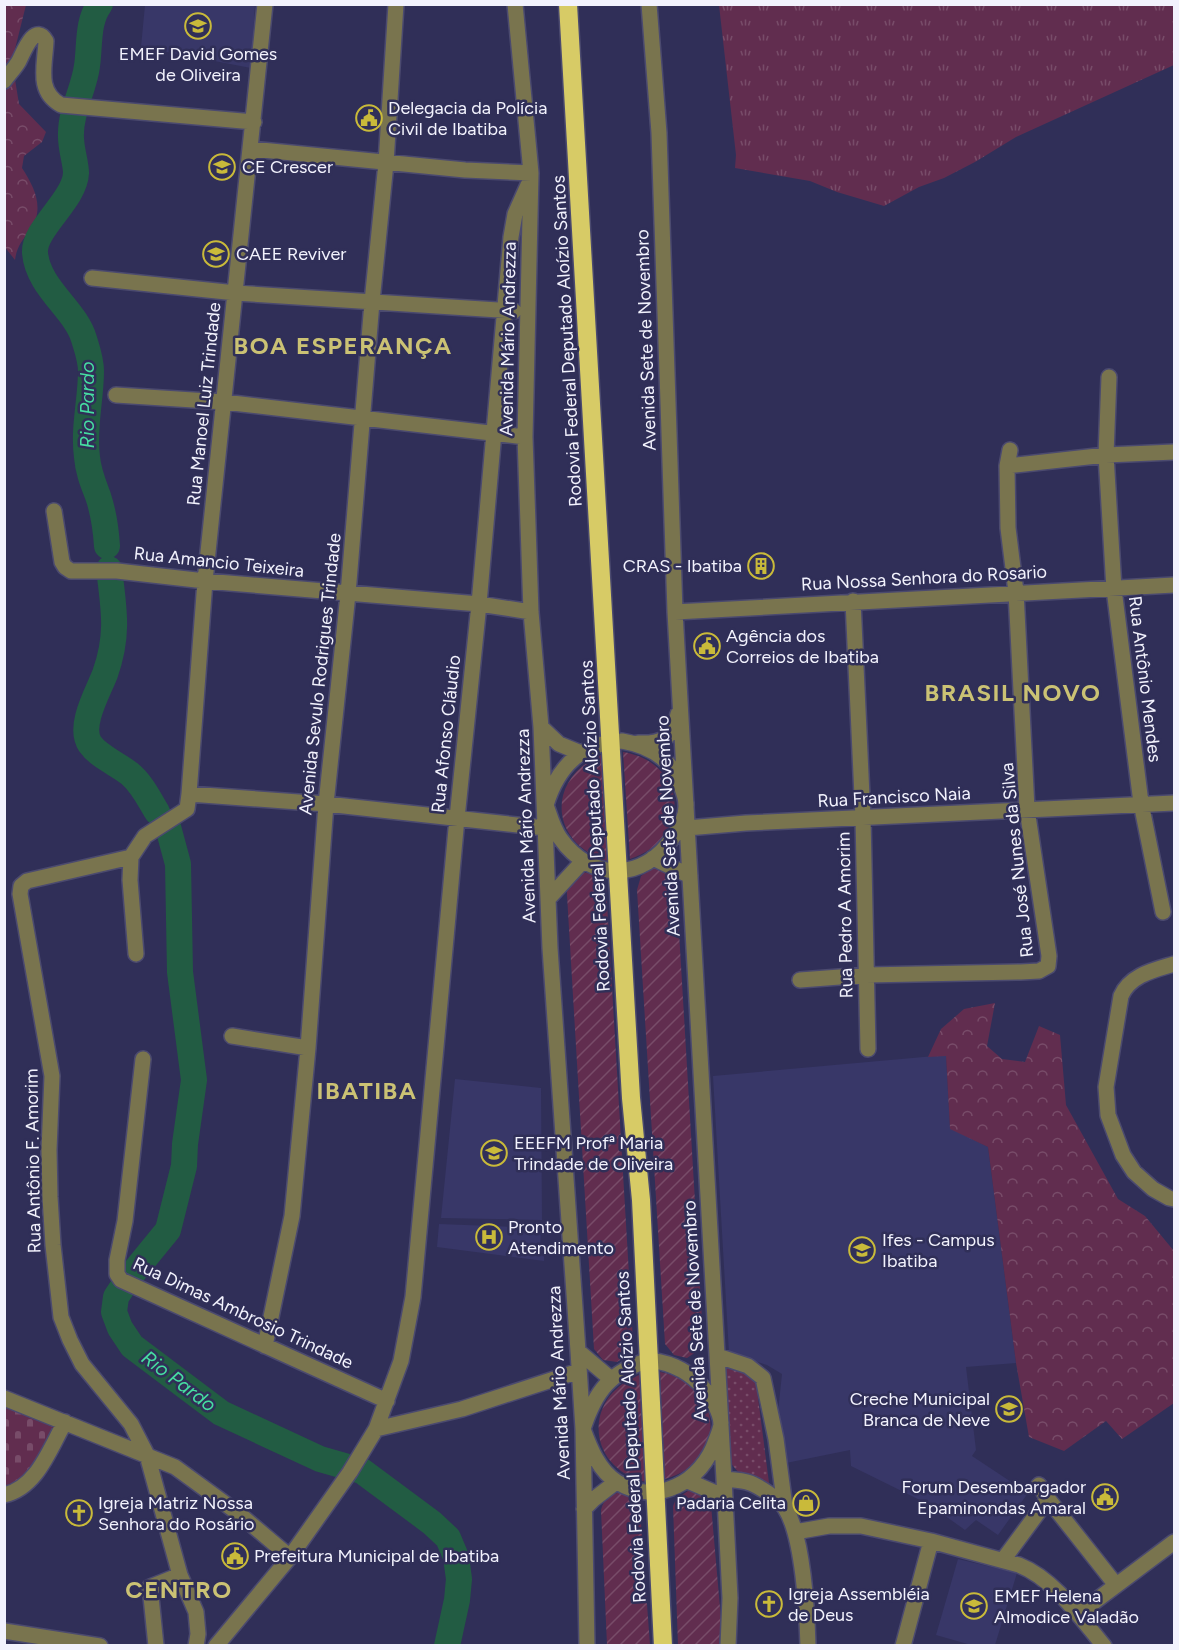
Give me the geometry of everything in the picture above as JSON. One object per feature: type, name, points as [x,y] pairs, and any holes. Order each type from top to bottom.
[{"type":"highway","name":"Rodovia Federal Deputado Aloízio Santos","points":[[568,4],[610,742],[650,1360],[663,1646]]},
{"type":"street","name":"Rua Manoel Luiz Trindade","points":[[180,810],[265,4]]},
{"type":"street","name":"Avenida Sevulo Rodrigues Trindade","points":[[266,1346],[292,1216],[308,1048],[326,804],[348,594],[386,163],[396,4]]},
{"type":"street","name":"Avenida Mário Andrezza","points":[[515,4],[531,176],[525,437],[531,612],[542,726],[550,948],[583,1429],[587,1646]]},
{"type":"street","name":"Avenida Sete de Novembro","points":[[649,4],[659,133],[675,612],[730,1598],[728,1646]]},
{"type":"street","points":[[4,81],[29,41],[38,34],[43,36],[46,42],[45,89],[50,99],[61,105],[254,122]]},
{"type":"street","points":[[251,149],[531,176]]},
{"type":"street","name":"Rua Afonso Cláudio","points":[[216,1646],[290,1557],[354,1466],[376,1429],[401,1361],[413,1297],[479,604],[511,237],[515,213],[531,176]]},
{"type":"street","points":[[92,278],[236,293],[527,312]]},
{"type":"street","name":"Rua Antônio Mendes","points":[[1109,377],[1106,455],[1114,589],[1141,803],[1163,912]]},
{"type":"street","points":[[116,395],[224,402],[525,437]]},
{"type":"street","name":"Rua José Nunes da Silva","points":[[866,975],[1039,971],[1048,966],[1050,956],[1027,809],[1016,592],[1008,528],[1007,466],[1010,450]]},
{"type":"street","points":[[1007,466],[1106,455],[1174,452]]},
{"type":"street","name":"Rua Amancio Teixeira","points":[[54,511],[62,562],[71,571],[112,571],[479,604],[531,612]]},
{"type":"street","name":"Rua Nossa Senhora do Rosario","points":[[675,612],[1174,585]]},
{"type":"street","name":"Rua Pedro A Amorim","points":[[853,601],[863,818],[868,1049]]},
{"type":"street","points":[[634,743],[650,749],[664,759],[674,772],[682,787],[686,804],[684,816],[675,834],[653,858],[631,869],[618,872],[606,870],[583,861],[570,850],[559,837],[546,805],[559,776],[580,753],[595,745],[610,742],[634,743],[649,744],[662,741],[671,734],[676,725],[680,702]]},
{"type":"street","points":[[542,726],[559,744],[580,753]]},
{"type":"street","name":"Rua Francisco Naia","points":[[687,828],[746,823],[1174,803]]},
{"type":"street","points":[[136,954],[130,880],[132,857],[145,836],[180,810],[326,804],[545,828]]},
{"type":"street","name":"Rua Antônio F. Amorim","points":[[132,857],[27,881],[21,886],[20,894],[52,1076],[50,1197],[61,1317],[82,1364],[131,1424],[147,1455],[180,1575],[196,1612],[198,1634],[196,1646]]},
{"type":"street","points":[[653,858],[690,876]]},
{"type":"street","points":[[549,898],[583,861]]},
{"type":"street","points":[[1174,964],[1144,974],[1134,979],[1125,988],[1121,996],[1119,1021],[1106,1087],[1108,1116],[1123,1155],[1134,1172],[1153,1189],[1174,1199]]},
{"type":"street","points":[[800,980],[866,975]]},
{"type":"street","points":[[232,1036],[308,1048]]},
{"type":"street","name":"Rua Dimas Ambrosio Trindade","points":[[143,1059],[124,1221],[117,1260],[117,1274],[121,1280],[387,1401]]},
{"type":"street","points":[[578,1351],[611,1379]]},
{"type":"street","points":[[718,1356],[748,1366],[763,1378],[776,1439],[785,1507],[795,1532],[807,1608],[808,1646]]},
{"type":"street","points":[[650,1360],[674,1366],[692,1377],[708,1392],[721,1422],[714,1448],[688,1481],[656,1492],[642,1491],[616,1482],[598,1463],[583,1429],[595,1397],[611,1379],[631,1366],[650,1360]]},
{"type":"street","points":[[376,1429],[462,1409],[579,1371]]},
{"type":"street","points":[[4,1398],[175,1467],[238,1513],[290,1557]]},
{"type":"street","points":[[4,1494],[14,1492],[29,1481],[65,1422]]},
{"type":"street","points":[[709,1490],[724,1479],[748,1482],[785,1507]]},
{"type":"street","points":[[688,1481],[725,1497]]},
{"type":"street","points":[[584,1509],[616,1482]]},
{"type":"street","points":[[1039,1485],[1116,1585]]},
{"type":"street","points":[[1004,1560],[1048,1499]]},
{"type":"street","points":[[795,1532],[845,1525],[861,1526],[931,1540],[1004,1560],[1031,1570],[1054,1589],[1104,1646]]},
{"type":"street","points":[[903,1646],[931,1540]]},
{"type":"street","points":[[1078,1614],[1174,1542]]},
{"type":"street","points":[[156,1646],[150,1587],[180,1575]]},
{"type":"street","points":[[4,1631],[100,1646]]},
{"type":"shaded area","name":"EMEF David Gomes de Oliveira","points":[[145,5],[255,5],[251,68],[141,47]]},
{"type":"shaded area","name":"Ifes - Campus Ibatiba","points":[[946,1055],[950,1128],[988,1147],[1016,1363],[966,1367],[976,1450],[972,1456],[1028,1493],[998,1535],[976,1520],[965,1530],[930,1505],[851,1466],[850,1450],[786,1463],[778,1412],[782,1374],[767,1365],[729,1353],[713,1076]]},
{"type":"shaded area","name":"EEEFM Profª Maria Trindade de Oliveira","points":[[455,1079],[541,1088],[542,1220],[441,1218]]},
{"type":"shaded area","name":"Pronto Atendimento","points":[[439,1224],[541,1228],[540,1250],[544,1251],[544,1261],[437,1247]]},
{"type":"shaded area","points":[[958,1559],[1017,1573],[995,1645],[971,1645],[936,1635]]},
{"type":"green space","points":[[4,5],[26,5],[12,61],[19,104],[46,132],[42,142],[24,156],[22,168],[34,191],[37,214],[19,247],[15,260],[4,246]]},
{"type":"green space","points":[[719,5],[1174,5],[1174,65],[1016,137],[975,162],[944,178],[919,187],[884,206],[810,181],[735,168],[736,155]]},
{"type":"green space","points":[[623,752],[645,759],[661,771],[671,785],[674,802],[672,819],[664,835],[650,849],[630,859]]},
{"type":"green space","points":[[603,754],[608,861],[588,852],[574,840],[565,825],[562,809],[564,793],[571,778],[584,764]]},
{"type":"green space","points":[[660,867],[673,875],[676,881],[703,1337],[699,1350],[687,1358],[674,1355],[665,1344],[637,890],[641,876],[653,868]]},
{"type":"green space","points":[[582,872],[597,875],[606,886],[633,1342],[628,1355],[617,1362],[603,1360],[594,1349],[567,895],[567,887]]},
{"type":"green space","points":[[995,1003],[987,1046],[1002,1059],[1025,1062],[1039,1026],[1060,1035],[1066,1105],[1118,1199],[1145,1216],[1174,1251],[1174,1403],[1122,1439],[1106,1421],[1064,1451],[1029,1437],[1016,1363],[988,1147],[950,1129],[946,1056],[928,1057],[941,1029],[964,1009]]},
{"type":"green space","points":[[723,1364],[749,1373],[756,1382],[769,1483],[756,1481],[740,1473],[728,1458]]},
{"type":"green space","points":[[660,1372],[681,1379],[697,1391],[707,1407],[710,1424],[708,1441],[700,1457],[686,1470],[665,1479]]},
{"type":"green space","points":[[642,1374],[646,1482],[626,1474],[611,1462],[602,1447],[599,1430],[601,1413],[609,1397],[623,1384]]},
{"type":"green space","points":[[4,1403],[57,1424],[24,1481],[5,1489]]},
{"type":"green space","points":[[688,1491],[702,1494],[711,1505],[721,1619],[719,1645],[678,1645],[673,1506],[676,1499]]},
{"type":"green space","points":[[624,1492],[637,1500],[640,1509],[650,1645],[607,1645],[601,1510],[609,1497]]},
{"type":"waterway","name":"Rio Pardo","points":[[100,4],[91,26],[85,75],[72,124],[71,144],[76,173],[74,183],[69,194],[40,234],[35,253],[43,277],[80,328],[89,355],[91,382],[86,435],[87,457],[101,508],[107,546]]},
{"type":"waterway","name":"Rio Pardo","points":[[109,569],[114,610],[114,634],[105,674],[88,719],[87,737],[98,753],[134,778],[157,812]]},
{"type":"waterway","name":"Rio Pardo","points":[[168,827],[178,864],[180,972],[194,1080],[184,1166],[168,1230],[116,1297],[114,1312],[120,1328],[132,1346],[221,1413],[320,1459],[362,1471],[432,1523],[448,1538],[456,1557],[459,1579],[447,1646]]},
{"type":"place","name":"EMEF David Gomes de Oliveira","points":[[198,26]]},
{"type":"place","name":"Delegacia da Polícia Civil de Ibatiba","points":[[369,118]]},
{"type":"place","name":"CE Crescer","points":[[222,167]]},
{"type":"place","name":"CAEE Reviver","points":[[216,254]]},
{"type":"place","name":"CRAS - Ibatiba","points":[[761,566]]},
{"type":"place","name":"Agência dos Correios de Ibatiba","points":[[707,646]]},
{"type":"place","name":"EEEFM Profª Maria Trindade de Oliveira","points":[[494,1153]]},
{"type":"place","name":"Pronto Atendimento","points":[[489,1237]]},
{"type":"place","name":"Ifes - Campus Ibatiba","points":[[862,1250]]},
{"type":"place","name":"Creche Municipal Branca de Neve","points":[[1009,1409]]},
{"type":"place","name":"Forum Desembargador Epaminondas Amaral","points":[[1105,1497]]},
{"type":"place","name":"Padaria Celita","points":[[806,1503]]},
{"type":"place","name":"Igreja Matriz Nossa Senhora do Rosário","points":[[79,1513]]},
{"type":"place","name":"Prefeitura Municipal de Ibatiba","points":[[235,1556]]},
{"type":"place","name":"Igreja Assembléia de Deus","points":[[769,1604]]},
{"type":"place","name":"EMEF Helena Almodice Valadão","points":[[974,1606]]},
{"type":"district","name":"BOA ESPERANÇA","points":[[343,346]]},
{"type":"district","name":"BRASIL NOVO","points":[[1013,693]]},
{"type":"district","name":"IBATIBA","points":[[367,1091]]},
{"type":"district","name":"CENTRO","points":[[179,1590]]}]
